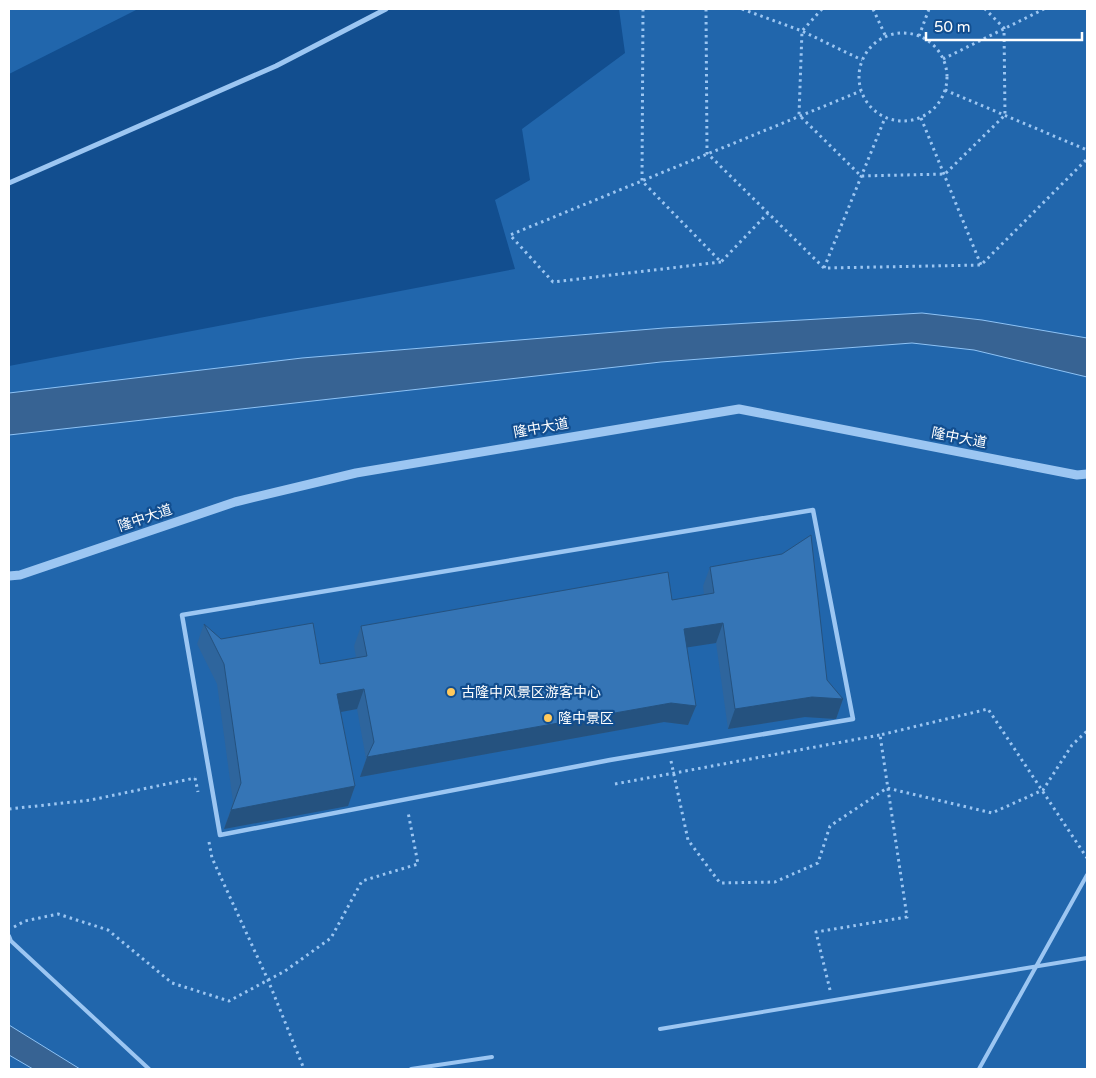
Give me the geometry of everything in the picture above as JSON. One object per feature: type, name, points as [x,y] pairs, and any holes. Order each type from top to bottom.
[{"type":"street","points":[[9,183],[276,66],[386,9]]},
{"type":"street","name":"隆中大道","points":[[9,576],[20,575],[235,502],[356,473],[739,409],[1087,476]]},
{"type":"street","points":[[813,510],[853,719],[670,751],[610,760],[220,834],[182,615],[813,510]]},
{"type":"lane","points":[[979,1069],[1087,874]]},
{"type":"lane","points":[[9,936],[11,941],[149,1069]]},
{"type":"lane","points":[[660,1029],[1087,958]]},
{"type":"lane","points":[[411,1069],[492,1057]]},
{"type":"path","points":[[643,9],[642,181],[721,262]]},
{"type":"path","points":[[706,9],[708,153],[824,268],[981,265],[1087,158]]},
{"type":"path","points":[[742,9],[802,31],[862,60]]},
{"type":"path","points":[[822,9],[802,31],[799,115],[861,176],[945,174],[1005,115],[1004,28],[985,9]]},
{"type":"path","points":[[873,9],[886,37]]},
{"type":"path","points":[[919,36],[929,9]]},
{"type":"path","points":[[943,59],[1044,9]]},
{"type":"path","points":[[904,33],[919,36],[931,43],[943,59],[948,80],[945,90],[937,106],[921,118],[899,122],[885,118],[872,110],[863,98],[859,83],[859,68],[862,60],[875,42],[886,37],[904,33]]},
{"type":"path","points":[[945,90],[1087,150]]},
{"type":"path","points":[[768,213],[721,262],[554,282],[510,236],[861,91]]},
{"type":"path","points":[[824,268],[885,118]]},
{"type":"path","points":[[921,118],[981,265]]},
{"type":"path","points":[[615,784],[880,735],[988,710],[1087,858]]},
{"type":"path","points":[[670,751],[688,840],[720,883],[774,882],[818,863],[830,826],[887,788],[992,813],[1043,790],[1072,745],[1087,731]]},
{"type":"path","points":[[832,1000],[816,932],[907,917],[880,735]]},
{"type":"path","points":[[9,809],[90,800],[209,774]]},
{"type":"path","points":[[195,778],[198,796]]},
{"type":"path","points":[[9,930],[25,921],[58,914],[108,930],[172,983],[229,1001],[285,971],[331,938],[362,882],[418,864],[405,799]]},
{"type":"path","points":[[208,840],[212,858],[268,980],[304,1069]]},
{"type":"shaded area","points":[[9,9],[138,9],[9,74]]},
{"type":"shaded area","name":"隆中景区","points":[[619,9],[1087,9],[1087,1069],[9,1069],[9,366],[515,269],[495,200],[530,180],[522,129],[625,53]]},
{"type":"shaded area","points":[[922,313],[982,320],[1087,338],[1087,377],[974,350],[912,343],[661,362],[9,435],[9,393],[302,358],[664,328]]},
{"type":"shaded area","points":[[9,1025],[80,1069],[33,1069],[9,1055]]},
{"type":"building","name":"古隆中风景区游客中心","points":[[811,535],[827,680],[843,699],[812,697],[735,709],[723,623],[684,629],[696,706],[671,703],[367,757],[374,742],[364,689],[337,694],[355,786],[231,810],[241,783],[224,664],[204,624],[221,639],[313,623],[320,664],[367,656],[361,626],[668,572],[672,600],[714,593],[710,567],[782,554]]},
{"type":"place","name":"古隆中风景区游客中心","points":[[451,692]]},
{"type":"place","name":"隆中景区","points":[[548,718]]}]
